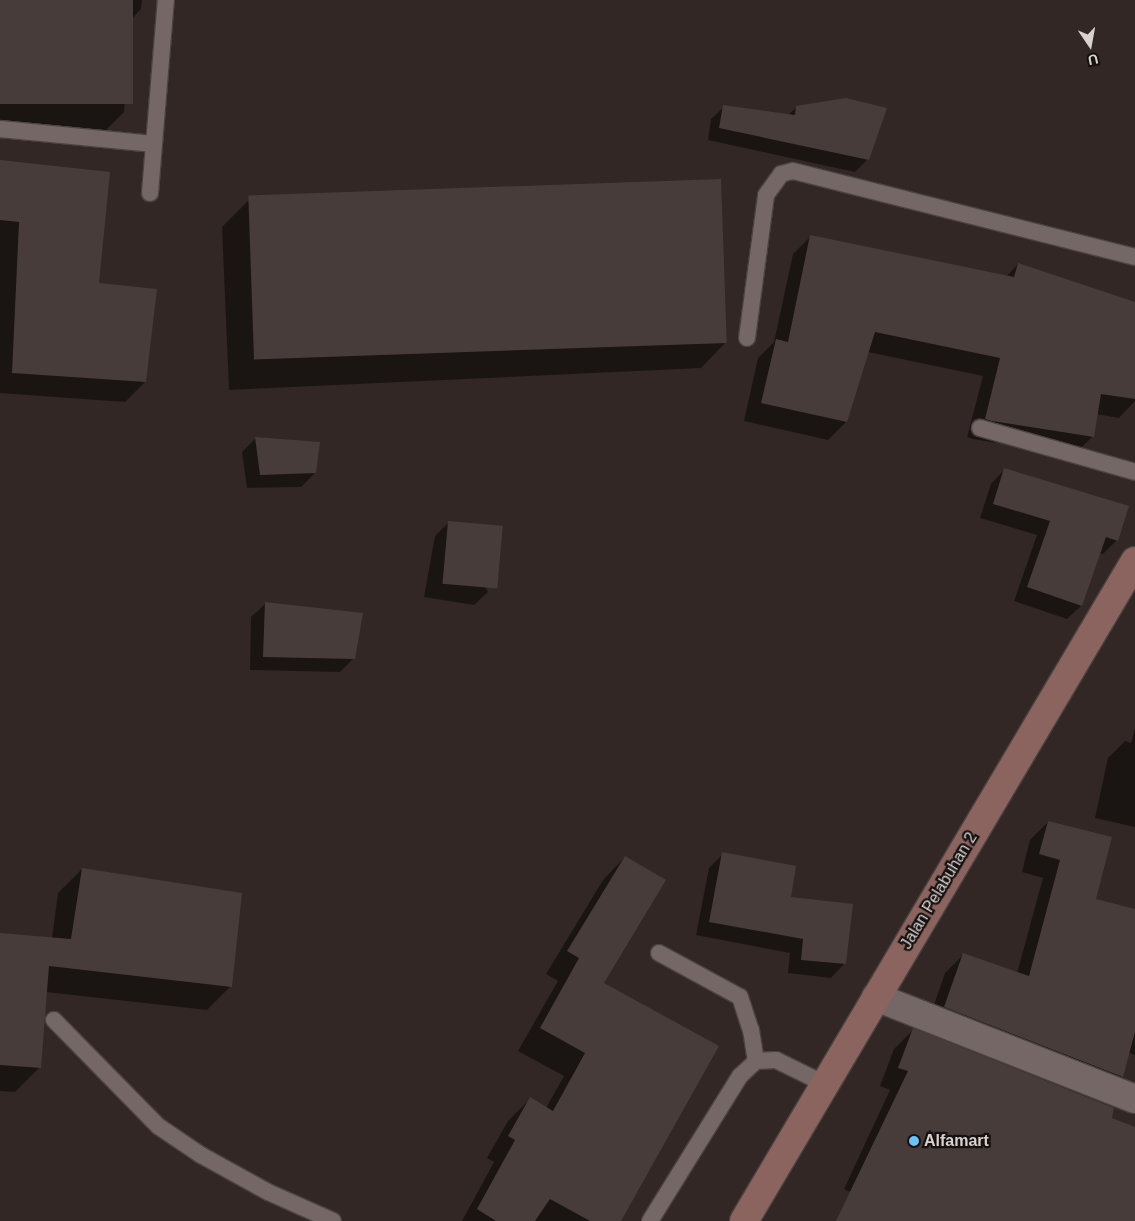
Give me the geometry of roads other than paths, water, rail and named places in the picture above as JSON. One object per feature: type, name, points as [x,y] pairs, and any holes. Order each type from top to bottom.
[{"type":"main road","name":"Jalan Pelabuhan 2","points":[[744,1221],[1135,561]]},
{"type":"street","points":[[876,997],[1135,1099]]},
{"type":"lane","points":[[150,194],[153,144],[165,39],[166,0]]},
{"type":"lane","points":[[0,129],[153,144]]},
{"type":"lane","points":[[747,338],[766,195],[774,180],[787,172],[818,175],[1135,258]]},
{"type":"lane","points":[[980,428],[1135,472]]},
{"type":"lane","points":[[659,953],[740,997],[751,1030],[756,1061]]},
{"type":"lane","points":[[54,1020],[158,1126],[201,1155],[243,1178],[333,1221]]},
{"type":"lane","points":[[650,1221],[740,1076],[756,1061],[776,1060],[824,1084]]},
{"type":"place","name":"Alfamart","points":[[914,1141]]}]
